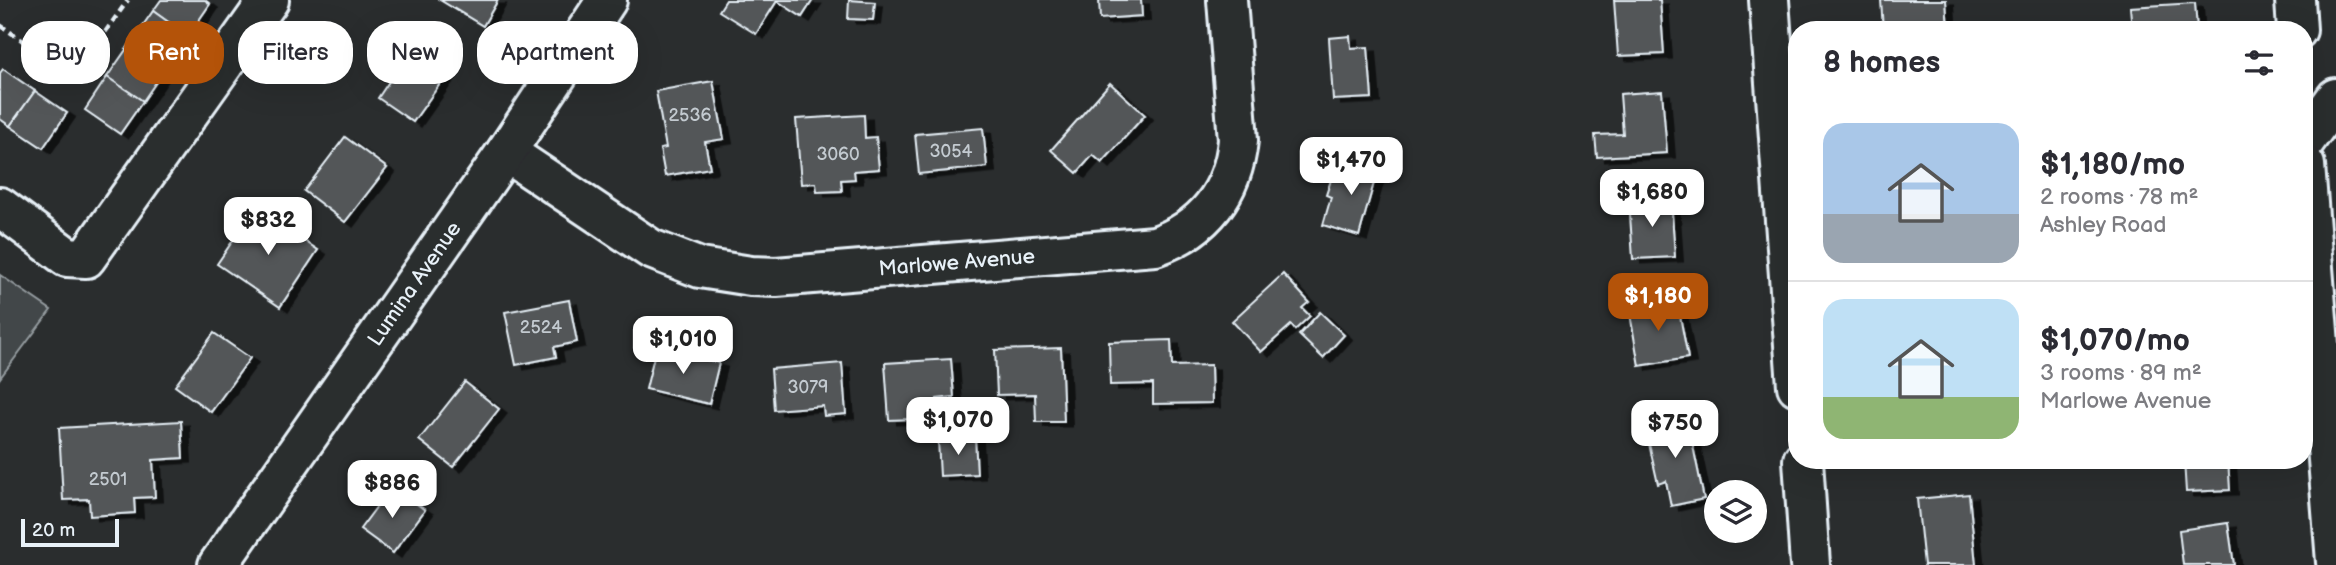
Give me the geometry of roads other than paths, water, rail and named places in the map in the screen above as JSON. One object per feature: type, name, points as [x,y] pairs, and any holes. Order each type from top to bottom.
[{"type":"street","points":[[0,207],[67,257],[86,258],[269,0]]},
{"type":"street","name":"Lumina Avenue","points":[[218,565],[506,152],[607,0]]},
{"type":"street","name":"Marlowe Avenue","points":[[506,152],[651,249],[700,268],[751,276],[776,277],[1155,246],[1173,240],[1203,220],[1224,191],[1236,158],[1238,140],[1227,0]]},
{"type":"street","points":[[1769,0],[1788,262]]},
{"type":"street","points":[[2295,0],[2296,21]]},
{"type":"street","points":[[2313,130],[2336,98]]},
{"type":"street","points":[[2313,267],[2336,562]]},
{"type":"street","points":[[1804,469],[1810,565]]}]
